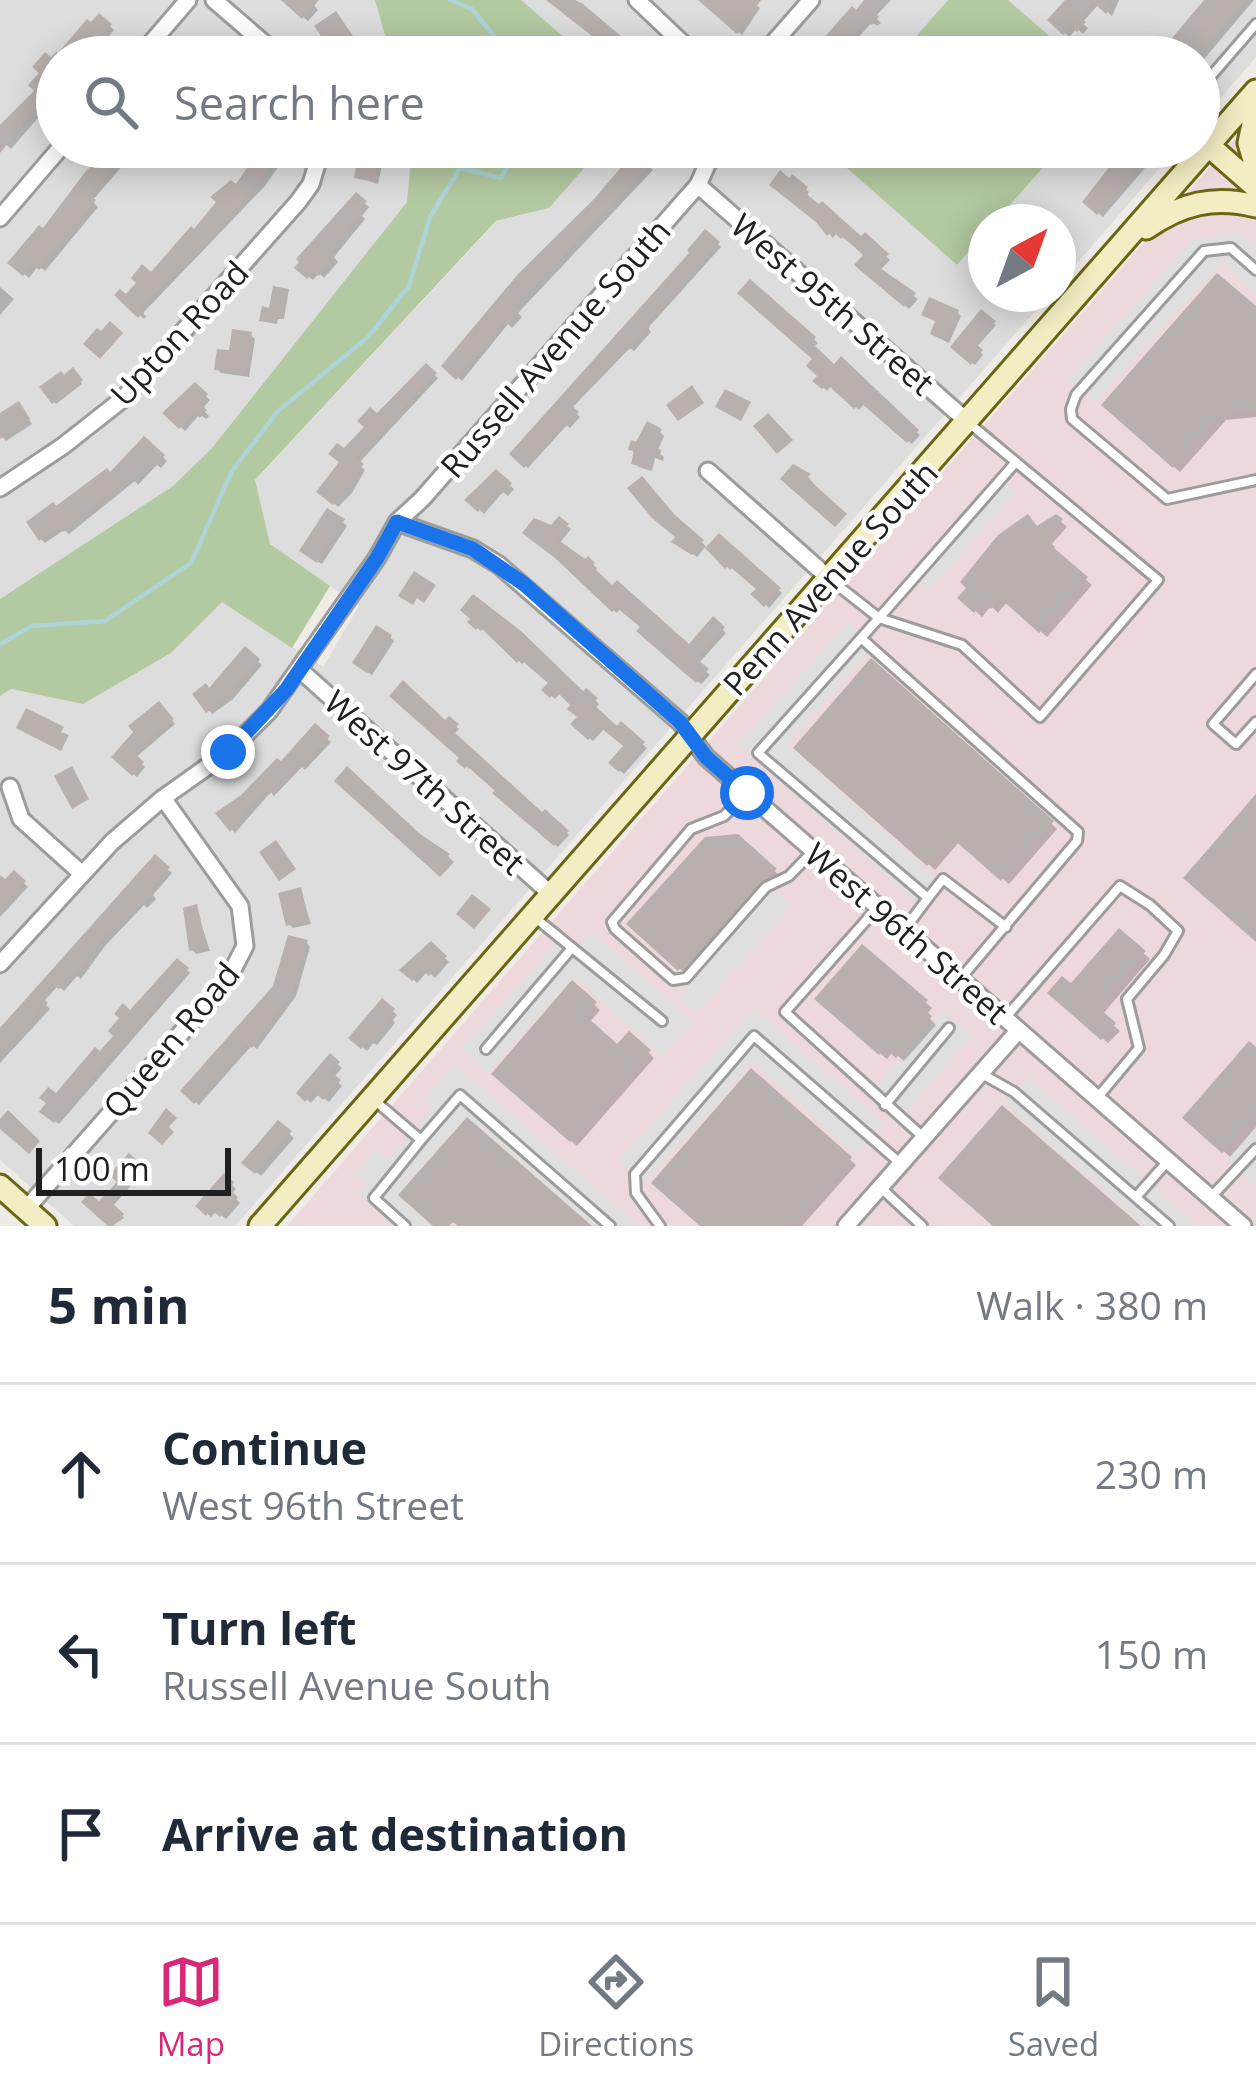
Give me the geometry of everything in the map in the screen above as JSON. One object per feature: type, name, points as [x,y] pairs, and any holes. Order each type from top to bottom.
[{"type":"main road","name":"Penn Avenue South","points":[[1220,125],[1256,91]]},
{"type":"main road","points":[[1256,110],[1249,143],[1256,167]]},
{"type":"main road","points":[[1220,156],[1256,187]]},
{"type":"main road","name":"Penn Avenue South","points":[[260,1226],[1126,242],[1182,168]]},
{"type":"main road","points":[[1126,242],[1181,207],[1217,200],[1256,206]]},
{"type":"main road","points":[[0,1186],[46,1226]]},
{"type":"street","points":[[157,36],[188,0]]},
{"type":"street","points":[[214,0],[256,36]]},
{"type":"street","points":[[637,0],[676,36]]},
{"type":"street","points":[[779,36],[811,0]]},
{"type":"street","points":[[0,218],[44,168]]},
{"type":"street","name":"Upton Road","points":[[0,488],[94,424],[151,370],[298,202],[316,168]]},
{"type":"street","name":"Russell Avenue South","points":[[0,964],[81,873],[163,798],[249,733],[300,670],[397,522],[698,185],[706,168]]},
{"type":"street","name":"West 95th Street","points":[[698,185],[968,422]]},
{"type":"street","points":[[708,470],[830,580]]},
{"type":"street","name":"West 96th Street","points":[[397,522],[473,549],[499,565],[680,722],[707,758],[1243,1226]]},
{"type":"street","name":"West 97th Street","points":[[300,670],[550,894]]},
{"type":"street","points":[[10,787],[21,818],[81,873]]},
{"type":"street","name":"Queen Road","points":[[26,1209],[227,981],[245,946],[241,906],[163,798]]},
{"type":"street","points":[[846,1226],[1019,1030]]},
{"type":"lane","points":[[1220,66],[1256,25]]},
{"type":"lane","points":[[1256,270],[1231,248],[1204,251],[1076,395],[1071,409],[1072,419],[1167,499],[1256,480]]},
{"type":"lane","points":[[830,580],[879,618],[962,645],[1040,718],[1158,580],[968,422]]},
{"type":"lane","points":[[928,898],[758,753],[1016,462]]},
{"type":"lane","points":[[861,638],[1078,832],[1077,842],[960,979]]},
{"type":"lane","points":[[1256,674],[1213,724],[1237,744],[1256,722]]},
{"type":"lane","points":[[747,793],[724,816],[699,822],[692,829],[626,902],[612,922],[615,929],[679,982],[766,887],[789,876],[813,851]]},
{"type":"lane","points":[[904,930],[943,879],[1006,926]]},
{"type":"lane","points":[[1005,1018],[1120,886],[1150,905],[1178,931],[1127,999],[1139,1048],[1096,1098]]},
{"type":"lane","points":[[878,907],[785,1012],[924,1138]]},
{"type":"lane","points":[[532,915],[662,1021]]},
{"type":"lane","points":[[486,1049],[572,948]]},
{"type":"lane","points":[[885,1105],[950,1028]]},
{"type":"lane","points":[[660,1226],[637,1193],[635,1174],[754,1036],[901,1163]]},
{"type":"lane","points":[[981,1073],[1015,1092],[1169,1226]]},
{"type":"lane","points":[[405,1226],[374,1198],[460,1095],[610,1226]]},
{"type":"lane","points":[[372,1098],[421,1140]]},
{"type":"lane","points":[[1211,1198],[1256,1149]]},
{"type":"lane","points":[[1136,1197],[1168,1161]]},
{"type":"lane","points":[[880,1187],[922,1226]]},
{"type":"shaded area","points":[[0,0],[375,0],[385,36],[36,36],[36,168],[410,168],[408,202],[212,448],[173,486],[0,599]]},
{"type":"shaded area","points":[[521,0],[948,0],[916,36],[563,36]]},
{"type":"shaded area","points":[[1008,0],[1256,0],[1256,57],[1220,99],[1220,36],[1050,36]]},
{"type":"shaded area","points":[[1256,115],[1256,1226],[287,1226],[1210,168],[1220,168],[1220,156]]},
{"type":"shaded area","points":[[584,168],[847,168],[957,265],[968,253],[968,312],[1034,312],[235,1226],[74,1226],[0,1160],[0,696],[11,689],[83,704],[171,653],[222,601],[323,667],[359,606],[269,544],[255,481],[497,221],[549,208]]},
{"type":"shaded area","points":[[1043,168],[1160,168],[1076,264],[1076,204],[1011,204]]},
{"type":"shaded area","points":[[1237,233],[1256,244],[1256,293],[1221,262],[1095,403],[1067,379],[1192,240]]},
{"type":"shaded area","points":[[1006,484],[1016,492],[930,590],[920,582]]},
{"type":"shaded area","points":[[848,621],[875,645],[787,745],[936,877],[914,901],[738,745]]},
{"type":"shaded area","points":[[772,889],[791,905],[698,1013],[679,998]]},
{"type":"shaded area","points":[[591,931],[693,1022],[663,1056],[574,977],[488,1073],[461,1049],[557,942],[571,954]]},
{"type":"shaded area","points":[[754,1008],[884,1124],[856,1155],[753,1063],[645,1183],[619,1160]]},
{"type":"shaded area","points":[[942,1010],[972,1036],[907,1111],[877,1085]]},
{"type":"shaded area","points":[[455,1064],[639,1226],[592,1226],[467,1117],[398,1195],[433,1226],[394,1226],[357,1194],[366,1184],[355,1173],[376,1150],[388,1159],[433,1108],[424,1099]]},
{"type":"shaded area","points":[[1029,1078],[1198,1226],[1144,1226],[1005,1104]]},
{"type":"shaded area","points":[[1256,1126],[1256,1185],[1226,1159]]},
{"type":"green space","points":[[375,0],[521,0],[563,36],[385,36]]},
{"type":"green space","points":[[948,0],[1008,0],[1050,36],[916,36]]},
{"type":"green space","points":[[410,168],[584,168],[549,208],[496,221],[255,480],[270,544],[330,586],[292,648],[222,602],[171,653],[83,704],[11,689],[0,696],[0,599],[173,486],[212,448],[407,202]]},
{"type":"green space","points":[[847,168],[1043,168],[1011,204],[968,204],[968,252],[957,265]]},
{"type":"building","points":[[281,0],[319,0],[302,19]]},
{"type":"building","points":[[546,0],[575,0],[621,36],[592,36]]},
{"type":"building","points":[[698,0],[761,0],[737,34]]},
{"type":"building","points":[[864,0],[885,0],[874,12],[879,17],[872,25],[867,21],[853,36],[826,36],[852,6],[856,10]]},
{"type":"building","points":[[1065,0],[1107,0],[1113,5],[1106,14],[1093,2],[1080,17],[1086,22],[1077,32],[1071,27],[1063,35],[1047,20]]},
{"type":"building","points":[[1204,0],[1247,0],[1216,36],[1174,36]]},
{"type":"building","points":[[336,11],[353,36],[321,36],[314,26]]},
{"type":"building","points":[[99,13],[112,24],[102,36],[72,36],[87,19],[91,22]]},
{"type":"building","points":[[36,76],[36,109],[0,153],[0,125],[34,91],[28,85]]},
{"type":"building","points":[[114,168],[90,195],[96,200],[39,270],[33,265],[23,276],[7,263],[39,225],[43,228],[86,171]]},
{"type":"building","points":[[247,168],[269,168],[218,231],[141,307],[145,310],[138,318],[114,295],[120,289],[126,294],[136,283],[131,278],[142,264],[151,272],[216,202],[210,197],[231,180],[236,184]]},
{"type":"building","points":[[356,168],[378,168],[375,182],[354,178]]},
{"type":"building","points":[[620,168],[647,168],[533,288],[516,307],[520,311],[506,326],[503,323],[456,380],[441,366],[518,274]]},
{"type":"building","points":[[1109,168],[1138,168],[1097,215],[1082,202]]},
{"type":"building","points":[[780,170],[789,178],[792,174],[808,187],[804,192],[819,204],[822,201],[861,236],[865,232],[889,254],[877,266],[916,293],[904,307],[854,265],[863,255],[832,231],[827,236],[769,185]]},
{"type":"building","points":[[356,192],[367,201],[360,210],[363,213],[332,251],[336,255],[319,276],[313,272],[307,279],[294,268],[296,259]]},
{"type":"building","points":[[705,229],[720,242],[629,350],[626,347],[571,405],[579,412],[524,468],[509,454],[689,253]]},
{"type":"building","points":[[1217,273],[1256,306],[1256,412],[1220,415],[1173,468],[1101,405]]},
{"type":"building","points":[[750,279],[816,337],[812,343],[834,364],[841,356],[919,430],[907,443],[860,402],[854,409],[827,384],[822,389],[812,381],[817,376],[806,366],[812,359],[737,293]]},
{"type":"building","points":[[273,286],[289,289],[284,319],[277,324],[259,321],[262,306],[269,308]]},
{"type":"building","points":[[929,297],[959,310],[945,341],[930,334],[935,321],[921,315]]},
{"type":"building","points":[[979,312],[996,321],[976,344],[983,350],[971,365],[950,347]]},
{"type":"building","points":[[110,321],[123,333],[100,359],[83,344]]},
{"type":"building","points":[[232,329],[252,332],[246,374],[214,370],[217,349],[229,350]]},
{"type":"building","points":[[426,363],[437,373],[356,458],[364,464],[356,473],[360,476],[333,505],[316,492],[339,462],[328,454],[337,443],[344,448],[364,427],[357,421],[370,407],[377,413]]},
{"type":"building","points":[[73,367],[83,380],[52,404],[39,387]]},
{"type":"building","points":[[195,382],[208,394],[200,403],[207,410],[200,418],[194,412],[179,429],[162,413]]},
{"type":"building","points":[[692,385],[704,403],[678,421],[666,405]]},
{"type":"building","points":[[725,389],[751,402],[741,421],[715,407]]},
{"type":"building","points":[[19,401],[30,419],[0,439],[0,413]]},
{"type":"building","points":[[768,413],[793,440],[777,454],[753,426]]},
{"type":"building","points":[[647,421],[662,429],[654,447],[661,450],[659,458],[651,456],[648,469],[631,464],[634,451],[628,450]]},
{"type":"building","points":[[144,436],[165,455],[155,467],[151,463],[132,483],[129,479],[63,532],[59,527],[39,541],[26,522],[107,468],[110,472]]},
{"type":"building","points":[[793,464],[811,474],[808,477],[816,486],[847,514],[835,527],[780,479]]},
{"type":"building","points":[[496,469],[512,483],[502,494],[498,490],[478,512],[464,500]]},
{"type":"building","points":[[642,476],[704,540],[692,555],[671,542],[675,537],[627,488]]},
{"type":"building","points":[[327,508],[345,519],[317,563],[299,551]]},
{"type":"building","points":[[1028,514],[1037,526],[1056,514],[1063,519],[1048,536],[1048,543],[1088,577],[1039,633],[1000,598],[991,609],[983,602],[974,613],[957,598],[966,588],[960,582],[998,535]]},
{"type":"building","points":[[559,516],[569,524],[557,539],[585,559],[588,556],[612,585],[617,580],[689,644],[713,616],[725,627],[697,659],[709,669],[696,683],[636,631],[640,627],[616,607],[612,612],[522,533],[534,518],[551,525]]},
{"type":"building","points":[[719,533],[781,588],[764,607],[750,594],[756,589],[728,565],[725,569],[705,548]]},
{"type":"building","points":[[414,571],[436,585],[424,603],[417,598],[413,605],[398,596]]},
{"type":"building","points":[[473,594],[521,631],[583,691],[586,688],[598,698],[593,704],[617,726],[621,721],[645,742],[619,772],[608,763],[623,746],[600,727],[588,740],[570,724],[577,717],[567,709],[570,705],[556,691],[550,698],[541,690],[548,683],[520,659],[517,663],[479,626],[476,630],[467,622],[470,619],[460,610]]},
{"type":"building","points":[[376,625],[392,635],[367,673],[352,663]]},
{"type":"building","points":[[245,646],[260,659],[229,696],[206,713],[192,694],[206,683],[209,688]]},
{"type":"building","points":[[871,658],[1054,821],[1001,881],[952,838],[927,866],[793,748]]},
{"type":"building","points":[[403,680],[445,720],[449,716],[459,724],[453,731],[569,831],[554,846],[389,696]]},
{"type":"building","points":[[159,701],[174,719],[134,753],[144,762],[132,776],[111,757],[133,732],[128,726]]},
{"type":"building","points":[[26,708],[64,727],[61,732],[69,735],[61,751],[16,728]]},
{"type":"building","points":[[315,723],[330,736],[300,769],[297,766],[269,795],[265,791],[230,832],[215,813],[241,795],[277,758],[281,761]]},
{"type":"building","points":[[72,766],[89,799],[72,809],[54,776]]},
{"type":"building","points":[[347,766],[420,834],[450,854],[454,862],[440,877],[334,781]]},
{"type":"building","points":[[1256,794],[1256,942],[1183,878]]},
{"type":"building","points":[[738,834],[777,869],[678,971],[626,924],[705,837]]},
{"type":"building","points":[[276,840],[296,869],[279,881],[259,852]]},
{"type":"building","points":[[155,854],[170,867],[150,889],[154,892],[101,942],[75,977],[72,974],[59,989],[52,984],[41,996],[48,1003],[0,1055],[0,1028]]},
{"type":"building","points":[[14,870],[26,881],[0,910],[0,875],[5,879]]},
{"type":"building","points":[[301,887],[309,920],[286,926],[278,893]]},
{"type":"building","points":[[472,894],[491,909],[474,929],[456,914]]},
{"type":"building","points":[[197,904],[207,947],[189,951],[183,908]]},
{"type":"building","points":[[1119,928],[1146,951],[1098,1007],[1116,1023],[1101,1040],[1047,993],[1062,976],[1071,983]]},
{"type":"building","points":[[288,935],[308,940],[293,992],[252,1048],[247,1044],[194,1104],[180,1091],[273,986]]},
{"type":"building","points":[[431,941],[447,956],[429,976],[422,969],[412,981],[399,970]]},
{"type":"building","points":[[862,944],[928,1000],[921,1007],[932,1016],[896,1058],[885,1048],[879,1055],[814,999]]},
{"type":"building","points":[[177,958],[189,968],[54,1123],[39,1112],[46,1103],[39,1098],[48,1087],[56,1093],[95,1047],[100,1051],[113,1036],[108,1031],[123,1003],[130,1010]]},
{"type":"building","points":[[572,980],[597,1002],[585,1015],[617,1044],[629,1031],[651,1050],[570,1142],[491,1074]]},
{"type":"building","points":[[382,998],[395,1009],[394,1017],[361,1049],[348,1038]]},
{"type":"building","points":[[1249,1041],[1256,1047],[1256,1114],[1222,1153],[1182,1118]]},
{"type":"building","points":[[330,1053],[340,1062],[331,1072],[341,1080],[323,1100],[314,1092],[305,1102],[296,1093]]},
{"type":"building","points":[[751,1068],[852,1157],[792,1226],[700,1226],[651,1183]]},
{"type":"building","points":[[1002,1105],[1141,1226],[993,1226],[938,1178]]},
{"type":"building","points":[[166,1108],[177,1118],[169,1127],[174,1132],[162,1145],[148,1133]]},
{"type":"building","points":[[8,1110],[40,1141],[29,1154],[0,1129],[0,1119]]},
{"type":"building","points":[[467,1117],[592,1226],[458,1226],[453,1222],[433,1226],[398,1195]]},
{"type":"building","points":[[278,1120],[292,1131],[255,1174],[241,1163]]},
{"type":"building","points":[[129,1153],[144,1167],[112,1203],[124,1214],[108,1226],[81,1202],[89,1193],[99,1201],[117,1182],[109,1175]]},
{"type":"building","points":[[224,1173],[234,1182],[229,1189],[238,1197],[220,1217],[211,1209],[206,1216],[195,1206]]},
{"type":"waterway","points":[[450,0],[472,9],[494,36]]},
{"type":"waterway","points":[[0,644],[32,626],[105,621],[191,563],[232,471],[278,411],[368,337],[409,286],[430,217],[460,168]]},
{"type":"waterway","points":[[460,168],[501,178],[507,168]]},
{"type":"route","points":[[228,752],[286,690],[397,522],[473,549],[524,584],[680,722],[706,757],[747,793]]}]
